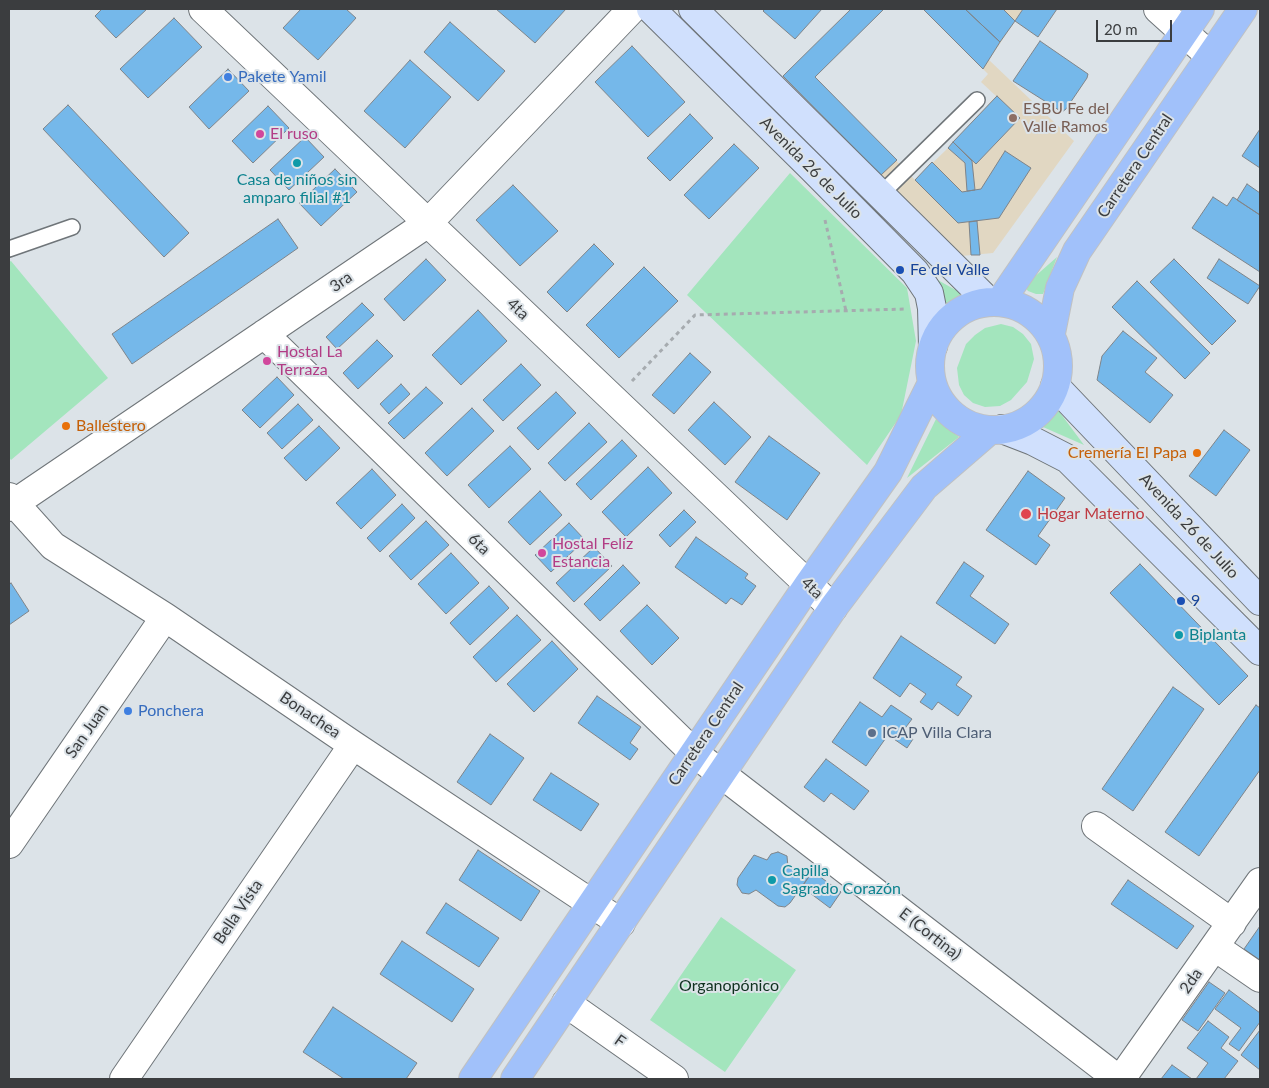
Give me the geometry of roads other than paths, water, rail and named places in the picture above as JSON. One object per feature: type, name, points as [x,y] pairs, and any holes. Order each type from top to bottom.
[{"type":"main road","name":"Avenida 26 de Julio","points":[[651,9],[915,272],[928,293],[932,308],[933,346]]},
{"type":"main road","name":"Avenida 26 de Julio","points":[[693,9],[880,194],[994,302]]},
{"type":"main road","points":[[994,302],[1200,9]]},
{"type":"main road","name":"Carretera Central","points":[[1051,333],[1060,288],[1077,251],[1243,9]]},
{"type":"main road","points":[[515,1079],[833,608],[924,487],[996,430],[1019,424],[1034,415],[1056,386],[1058,351],[1051,333],[1041,320],[1028,311],[1014,305],[994,302],[970,307],[954,316],[942,330],[933,346],[930,360],[931,385],[943,405],[955,418],[972,426],[996,430],[1033,441],[1068,459],[1260,650]]},
{"type":"main road","name":"Carretera Central","points":[[473,1079],[808,584],[888,472],[931,385]]},
{"type":"main road","name":"Avenida 26 de Julio","points":[[1056,386],[1260,601]]},
{"type":"street","name":"4ta","points":[[203,9],[833,608]]},
{"type":"street","name":"3ra","points":[[11,502],[428,223],[632,9]]},
{"type":"street","points":[[1158,9],[1210,56]]},
{"type":"street","name":"6ta","points":[[264,334],[694,753]]},
{"type":"street","name":"Bonachea","points":[[11,502],[53,546],[165,617],[353,745],[621,923]]},
{"type":"street","name":"San Juan","points":[[9,844],[165,617]]},
{"type":"street","name":"Bella Vista","points":[[124,1079],[353,745]]},
{"type":"street","name":"E (Cortina)","points":[[694,753],[1120,1079]]},
{"type":"street","points":[[1096,826],[1232,923]]},
{"type":"street","name":"2da","points":[[1120,1079],[1260,882]]},
{"type":"street","points":[[1215,947],[1260,978]]},
{"type":"street","name":"F","points":[[566,1003],[674,1079]]},
{"type":"lane","points":[[880,194],[977,100]]},
{"type":"lane","points":[[9,249],[72,227]]},
{"type":"place","name":"Pakete Yamil","points":[[228,77]]},
{"type":"place","name":"ESBU Fe del Valle Ramos","points":[[1013,118]]},
{"type":"place","name":"El ruso","points":[[260,134]]},
{"type":"place","name":"Casa de niños sin amparo filial #1","points":[[297,163]]},
{"type":"place","name":"Fe del Valle","points":[[900,270]]},
{"type":"place","name":"Hostal La Terraza","points":[[267,361]]},
{"type":"place","name":"Ballestero","points":[[66,426]]},
{"type":"place","name":"Cremería El Papa","points":[[1197,453]]},
{"type":"place","name":"Hogar Materno","points":[[1026,514]]},
{"type":"place","name":"Hostal Felíz Estancia","points":[[542,553]]},
{"type":"place","name":"9","points":[[1181,601]]},
{"type":"place","name":"Biplanta","points":[[1179,635]]},
{"type":"place","name":"Ponchera","points":[[128,711]]},
{"type":"place","name":"ICAP Villa Clara","points":[[872,733]]},
{"type":"place","name":"Capilla Sagrado Corazón","points":[[772,880]]},
{"type":"park label","name":"Organopónico","points":[[729,986]]}]
